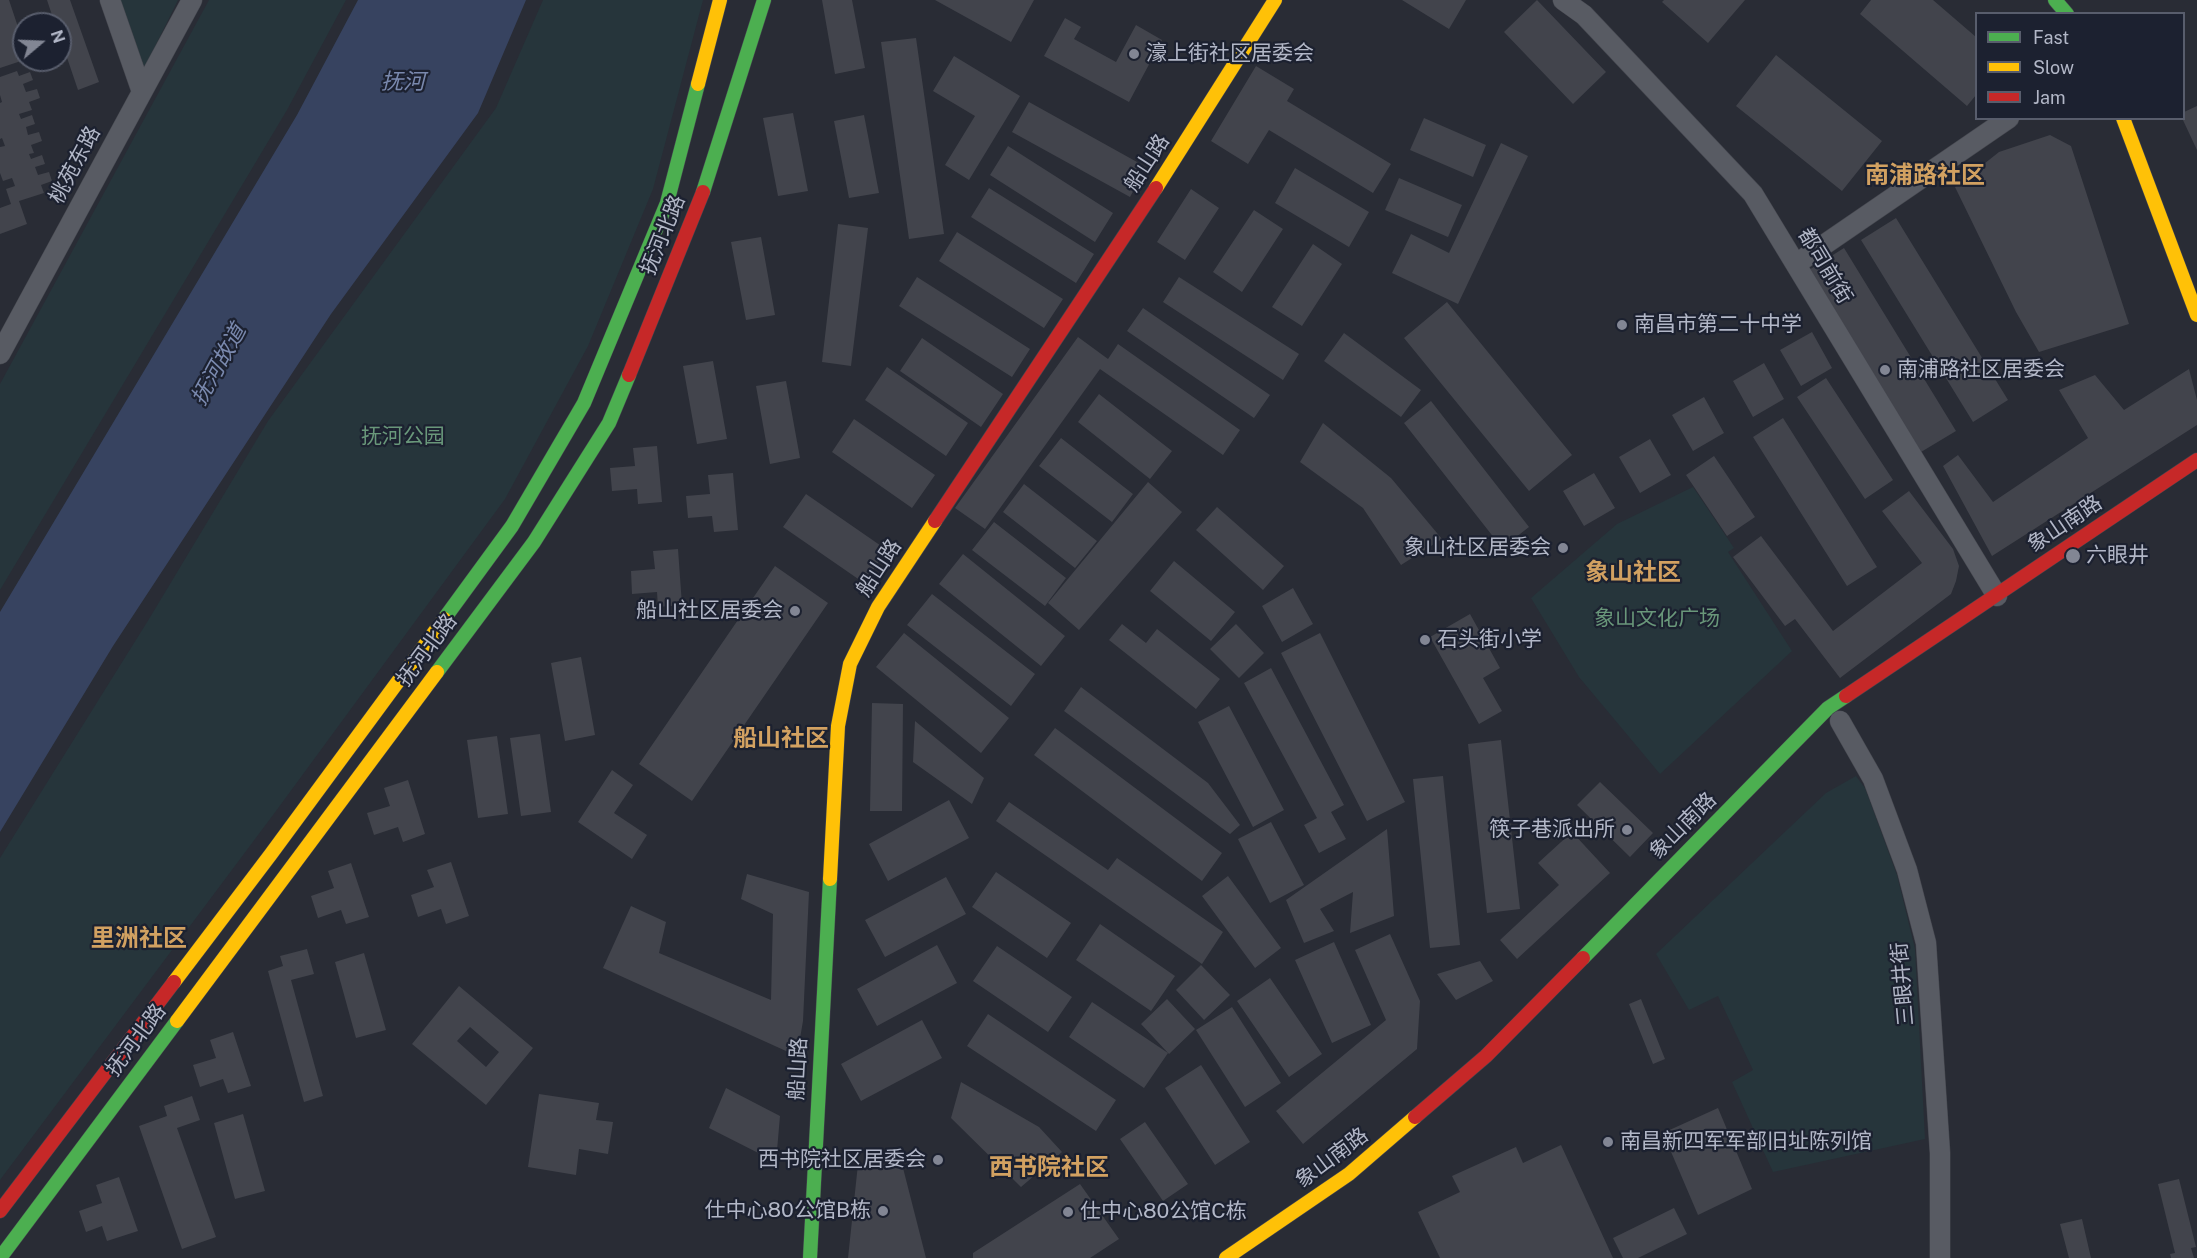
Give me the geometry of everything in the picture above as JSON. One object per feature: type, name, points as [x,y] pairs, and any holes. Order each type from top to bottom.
[{"type":"main road","name":"抚河北路","points":[[0,1211],[271,854],[518,515],[584,403],[667,203],[720,0]]},
{"type":"main road","name":"抚河北路","points":[[0,1258],[534,542],[609,423],[697,211],[764,0]]},
{"type":"main road","name":"船山路","points":[[810,1258],[838,726],[850,664],[878,607],[1179,154],[1275,0]]},
{"type":"main road","points":[[2055,0],[2065,12]]},
{"type":"main road","points":[[2124,120],[2197,315]]},
{"type":"main road","name":"象山南路","points":[[1226,1258],[1349,1174],[1486,1056],[1828,708],[2197,460]]},
{"type":"street","points":[[110,0],[142,92]]},
{"type":"street","name":"桃苑东路","points":[[0,354],[192,0]]},
{"type":"street","name":"都司前街","points":[[1563,0],[1584,15],[1753,194],[1997,596]]},
{"type":"street","points":[[1796,264],[2006,120]]},
{"type":"street","name":"三眼井街","points":[[1841,722],[1876,789],[1907,870],[1926,943],[1940,1153],[1940,1258]]},
{"type":"green space","points":[[120,0],[178,0],[143,71]]},
{"type":"green space","points":[[209,0],[346,0],[287,110],[0,590],[0,384]]},
{"type":"green space","name":"抚河公园","points":[[543,0],[703,0],[653,189],[588,346],[505,499],[276,811],[0,1180],[0,858],[149,619],[268,421],[496,108]]},
{"type":"green space","name":"象山文化广场","points":[[1693,487],[1734,548],[1728,552],[1792,651],[1660,774],[1579,677],[1531,598],[1617,524]]},
{"type":"green space","points":[[1856,776],[1865,788],[1897,875],[1915,949],[1925,1139],[1773,1172],[1732,1082],[1753,1070],[1718,996],[1689,1010],[1656,954],[1826,793]]},
{"type":"water","name":"抚河","points":[[358,0],[526,0],[478,113],[331,314],[113,646],[0,832],[0,612],[297,115]]},
{"type":"building","points":[[0,0],[9,0],[13,12],[12,64],[0,68]]},
{"type":"building","points":[[47,0],[70,0],[99,82],[78,90],[72,72],[72,12],[51,12]]},
{"type":"building","points":[[822,0],[852,0],[865,68],[835,74]]},
{"type":"building","points":[[935,0],[1034,0],[1011,42]]},
{"type":"building","points":[[1402,0],[1466,0],[1449,29]]},
{"type":"building","points":[[1537,0],[1606,72],[1573,104],[1504,32]]},
{"type":"building","points":[[1664,0],[1745,0],[1708,43],[1662,2]]},
{"type":"building","points":[[1871,0],[1933,0],[1975,36],[1975,96],[1967,106],[1860,14]]},
{"type":"building","points":[[1065,18],[1081,27],[1074,39],[1116,62],[1136,25],[1162,40],[1129,102],[1044,56]]},
{"type":"building","points":[[916,38],[944,234],[909,239],[881,42]]},
{"type":"building","points":[[1776,55],[1882,141],[1842,191],[1736,106]]},
{"type":"building","points":[[954,56],[1020,96],[969,180],[945,165],[975,116],[933,91]]},
{"type":"building","points":[[1256,66],[1294,89],[1287,101],[1391,164],[1373,193],[1269,130],[1248,164],[1211,141]]},
{"type":"building","points":[[14,72],[17,72],[19,76],[30,72],[33,80],[23,84],[26,92],[37,89],[40,98],[29,102],[32,110],[19,114],[21,119],[32,115],[35,124],[26,127],[28,135],[39,132],[42,141],[31,145],[34,153],[29,154],[31,159],[42,155],[45,164],[35,167],[38,175],[49,172],[52,181],[41,185],[44,193],[19,201],[27,224],[0,234],[0,208],[11,204],[6,189],[15,186],[12,178],[3,181],[0,173],[0,147],[5,146],[2,138],[0,139],[0,103],[2,102],[0,77]]},
{"type":"building","points":[[1029,102],[1146,167],[1130,197],[1012,132]]},
{"type":"building","points":[[2197,106],[2197,150],[2183,120],[2185,120],[2185,112]]},
{"type":"building","points":[[793,113],[808,191],[778,196],[763,118]]},
{"type":"building","points":[[864,115],[879,193],[849,198],[834,121]]},
{"type":"building","points":[[1424,118],[1486,145],[1473,177],[1410,150]]},
{"type":"building","points":[[2050,135],[2071,146],[2129,324],[2039,352],[2016,312],[1955,187],[1999,152]]},
{"type":"building","points":[[1501,143],[1528,156],[1458,304],[1392,273],[1411,234],[1449,253]]},
{"type":"building","points":[[1008,146],[1113,213],[1095,242],[990,175]]},
{"type":"building","points":[[1295,168],[1369,212],[1349,247],[1275,203]]},
{"type":"building","points":[[1399,178],[1462,205],[1448,237],[1385,210]]},
{"type":"building","points":[[989,188],[1094,254],[1076,283],[971,217]]},
{"type":"building","points":[[1191,189],[1219,208],[1185,260],[1157,242]]},
{"type":"building","points":[[1254,210],[1283,229],[1242,292],[1213,272]]},
{"type":"building","points":[[1896,218],[2008,400],[1973,422],[1861,240]]},
{"type":"building","points":[[838,224],[868,228],[851,366],[822,362]]},
{"type":"building","points":[[957,232],[1063,299],[1044,328],[939,261]]},
{"type":"building","points":[[761,237],[775,315],[746,320],[731,242]]},
{"type":"building","points":[[1313,244],[1342,264],[1302,326],[1272,307]]},
{"type":"building","points":[[1844,248],[1956,431],[1921,452],[1809,270]]},
{"type":"building","points":[[917,277],[1030,349],[1012,377],[899,306]]},
{"type":"building","points":[[1179,277],[1299,354],[1283,380],[1163,302]]},
{"type":"building","points":[[1447,302],[1572,455],[1529,491],[1404,338]]},
{"type":"building","points":[[1143,308],[1270,395],[1254,418],[1127,331]]},
{"type":"building","points":[[1812,332],[1832,368],[1801,386],[1780,350]]},
{"type":"building","points":[[1344,333],[1421,390],[1401,417],[1324,361]]},
{"type":"building","points":[[1078,337],[1108,359],[1118,344],[1240,430],[1223,455],[1100,369],[985,529],[955,508]]},
{"type":"building","points":[[922,338],[1003,394],[981,427],[900,371]]},
{"type":"building","points":[[713,361],[727,439],[697,444],[683,366]]},
{"type":"building","points":[[1764,363],[1784,399],[1753,417],[1733,381]]},
{"type":"building","points":[[887,367],[968,423],[946,456],[865,400]]},
{"type":"building","points":[[2189,369],[2197,400],[2197,425],[1992,556],[1943,466],[1958,455],[1993,502],[2088,438],[2059,390],[2095,375],[2124,410]]},
{"type":"building","points":[[1826,378],[1893,480],[1865,499],[1797,397]]},
{"type":"building","points":[[786,381],[800,458],[770,464],[756,386]]},
{"type":"building","points":[[1099,394],[1172,451],[1150,479],[1078,422]]},
{"type":"building","points":[[1704,397],[1724,433],[1693,451],[1672,415]]},
{"type":"building","points":[[1431,401],[1529,527],[1502,548],[1404,423]]},
{"type":"building","points":[[1783,418],[1877,567],[1847,586],[1753,437]]},
{"type":"building","points":[[854,419],[935,475],[912,508],[832,452]]},
{"type":"building","points":[[1323,423],[1391,478],[1442,539],[1401,565],[1363,508],[1300,462]]},
{"type":"building","points":[[1061,438],[1133,494],[1112,522],[1039,466]]},
{"type":"building","points":[[1650,439],[1671,475],[1640,493],[1619,457]]},
{"type":"building","points":[[657,446],[662,502],[638,504],[637,489],[612,491],[610,468],[635,466],[633,448]]},
{"type":"building","points":[[1714,456],[1755,517],[1727,536],[1686,475]]},
{"type":"building","points":[[733,473],[738,530],[714,532],[712,516],[688,518],[686,496],[710,494],[708,475]]},
{"type":"building","points":[[1594,473],[1615,508],[1584,526],[1563,491]]},
{"type":"building","points":[[1148,482],[1182,512],[1079,630],[1048,603]]},
{"type":"building","points":[[1024,484],[1097,541],[1075,568],[1003,512]]},
{"type":"building","points":[[1909,491],[1953,549],[1959,566],[1956,581],[1951,594],[1840,678],[1795,619],[1785,626],[1733,557],[1761,536],[1833,631],[1922,563],[1882,511]]},
{"type":"building","points":[[806,494],[887,550],[864,583],[783,527]]},
{"type":"building","points":[[1217,507],[1284,566],[1263,590],[1196,530]]},
{"type":"building","points":[[994,522],[1066,578],[1045,606],[972,550]]},
{"type":"building","points":[[678,549],[682,605],[658,607],[657,592],[632,594],[631,571],[655,569],[653,551]]},
{"type":"building","points":[[963,554],[1065,636],[1041,666],[939,584]]},
{"type":"building","points":[[1174,561],[1235,612],[1211,641],[1150,591]]},
{"type":"building","points":[[775,566],[828,603],[692,801],[639,764]]},
{"type":"building","points":[[1293,588],[1313,624],[1282,642],[1262,606]]},
{"type":"building","points":[[932,594],[1035,674],[1011,706],[907,625]]},
{"type":"building","points":[[1470,614],[1500,668],[1483,678],[1502,711],[1479,724],[1430,637]]},
{"type":"building","points":[[1122,624],[1146,643],[1157,629],[1220,679],[1196,709],[1109,640]]},
{"type":"building","points":[[1236,624],[1264,653],[1239,678],[1210,649]]},
{"type":"building","points":[[904,633],[1009,718],[981,753],[876,667]]},
{"type":"building","points":[[1320,633],[1405,802],[1367,821],[1281,653]]},
{"type":"building","points":[[581,657],[595,735],[565,741],[551,663]]},
{"type":"building","points":[[1271,668],[1344,805],[1331,812],[1346,839],[1319,853],[1304,825],[1317,818],[1244,683]]},
{"type":"building","points":[[1081,687],[1208,783],[1240,825],[1230,834],[1064,711]]},
{"type":"building","points":[[872,703],[903,704],[902,811],[870,811]]},
{"type":"building","points":[[1229,706],[1284,810],[1253,827],[1198,722]]},
{"type":"building","points":[[915,721],[984,778],[972,804],[913,762]]},
{"type":"building","points":[[1055,728],[1222,853],[1202,881],[1034,755]]},
{"type":"building","points":[[540,734],[551,812],[521,816],[510,738]]},
{"type":"building","points":[[497,736],[508,814],[478,818],[467,740]]},
{"type":"building","points":[[1501,740],[1520,909],[1487,913],[1468,744]]},
{"type":"building","points":[[612,770],[633,785],[614,813],[647,835],[632,859],[578,822]]},
{"type":"building","points":[[1443,776],[1460,945],[1430,948],[1413,779]]},
{"type":"building","points":[[408,780],[425,834],[403,842],[398,827],[374,835],[367,813],[390,806],[384,788]]},
{"type":"building","points":[[1600,782],[1653,833],[1630,857],[1577,805]]},
{"type":"building","points":[[949,800],[969,838],[888,881],[869,844]]},
{"type":"building","points":[[1009,802],[1108,870],[1117,858],[1223,932],[1202,964],[996,821]]},
{"type":"building","points":[[1271,822],[1304,885],[1270,903],[1238,839]]},
{"type":"building","points":[[1387,829],[1394,916],[1350,933],[1353,892],[1320,909],[1334,931],[1304,943],[1286,900]]},
{"type":"building","points":[[1572,832],[1610,873],[1517,959],[1500,940],[1559,885],[1538,863]]},
{"type":"building","points":[[451,862],[469,916],[446,924],[441,909],[418,917],[411,895],[434,887],[427,870]]},
{"type":"building","points":[[351,863],[369,917],[346,924],[341,910],[318,918],[311,896],[334,888],[328,871]]},
{"type":"building","points":[[996,872],[1071,923],[1047,958],[972,907]]},
{"type":"building","points":[[747,874],[809,892],[803,1021],[797,1056],[603,968],[631,906],[666,922],[659,953],[771,1000],[773,914],[741,899]]},
{"type":"building","points":[[1228,876],[1281,948],[1255,968],[1202,896]]},
{"type":"building","points":[[946,877],[966,914],[885,957],[865,920]]},
{"type":"building","points":[[1100,924],[1175,976],[1151,1011],[1076,960]]},
{"type":"building","points":[[1390,934],[1420,1001],[1417,1049],[1303,1144],[1276,1111],[1386,1020],[1355,950]]},
{"type":"building","points":[[1334,942],[1371,1025],[1332,1043],[1295,960]]},
{"type":"building","points":[[937,945],[957,983],[877,1026],[857,989]]},
{"type":"building","points":[[997,946],[1072,997],[1048,1032],[973,981]]},
{"type":"building","points":[[307,949],[314,974],[291,980],[323,1096],[304,1102],[268,971],[283,966],[280,956]]},
{"type":"building","points":[[364,953],[386,1030],[356,1038],[335,962]]},
{"type":"building","points":[[1480,961],[1493,981],[1456,1000],[1437,974]]},
{"type":"building","points":[[1201,965],[1230,995],[1204,1020],[1176,990]]},
{"type":"building","points":[[1270,978],[1322,1054],[1289,1077],[1237,1001]]},
{"type":"building","points":[[459,986],[533,1048],[486,1105],[412,1044]],"holes":[[[470,1027],[499,1052],[486,1067],[457,1041]]]},
{"type":"building","points":[[1167,999],[1195,1029],[1169,1054],[1141,1024]]},
{"type":"building","points":[[1641,999],[1665,1059],[1653,1064],[1629,1004]]},
{"type":"building","points":[[1092,1002],[1168,1053],[1144,1088],[1069,1037]]},
{"type":"building","points":[[1232,1007],[1281,1083],[1245,1107],[1196,1030]]},
{"type":"building","points":[[988,1014],[1116,1100],[1096,1131],[967,1046]]},
{"type":"building","points":[[922,1020],[942,1058],[861,1101],[841,1064]]},
{"type":"building","points":[[233,1032],[251,1086],[228,1093],[223,1079],[200,1087],[193,1065],[216,1058],[210,1040]]},
{"type":"building","points":[[1201,1065],[1250,1142],[1215,1165],[1165,1088]]},
{"type":"building","points":[[961,1082],[1039,1127],[1062,1152],[1021,1187],[951,1118]]},
{"type":"building","points":[[726,1088],[780,1116],[776,1162],[709,1128]]},
{"type":"building","points":[[539,1094],[599,1103],[596,1120],[613,1122],[608,1154],[579,1149],[576,1175],[528,1167]]},
{"type":"building","points":[[192,1096],[200,1120],[177,1128],[216,1237],[182,1249],[139,1126],[167,1116],[164,1106]]},
{"type":"building","points":[[1718,1108],[1752,1189],[1698,1215],[1663,1133]]},
{"type":"building","points":[[243,1114],[265,1191],[235,1199],[214,1123]]},
{"type":"building","points":[[1145,1122],[1188,1184],[1163,1201],[1120,1139]]},
{"type":"building","points":[[1561,1145],[1613,1258],[1440,1258],[1418,1212],[1460,1192],[1452,1176],[1516,1147],[1523,1163]]},
{"type":"building","name":"仕中心80公馆B栋","points":[[858,1164],[902,1164],[926,1258],[848,1258]]},
{"type":"building","points":[[119,1177],[138,1231],[107,1241],[102,1226],[86,1232],[79,1211],[102,1203],[96,1185]]},
{"type":"building","points":[[2179,1179],[2196,1247],[2191,1248],[2194,1258],[2171,1258],[2170,1254],[2175,1253],[2158,1184]]},
{"type":"building","name":"仕中心80公馆C栋","points":[[1080,1184],[1119,1239],[1090,1258],[973,1258],[973,1253]]},
{"type":"building","points":[[1674,1208],[1687,1234],[1638,1258],[1623,1258],[1613,1238]]},
{"type":"building","points":[[2082,1219],[2091,1258],[2069,1258],[2060,1224]]},
{"type":"traffic: fast","points":[[703,192],[764,0]]},
{"type":"traffic: fast","points":[[2055,0],[2065,12]]},
{"type":"traffic: fast","points":[[444,619],[512,526],[584,403],[667,203],[698,84]]},
{"type":"traffic: fast","points":[[437,672],[534,542],[609,423],[629,375]]},
{"type":"traffic: fast","points":[[1583,958],[1828,708],[1846,696]]},
{"type":"traffic: fast","points":[[810,1258],[830,879]]},
{"type":"traffic: fast","points":[[0,1258],[177,1021]]},
{"type":"traffic: slow","points":[[698,84],[720,0]]},
{"type":"traffic: slow","points":[[1156,188],[1275,0]]},
{"type":"traffic: slow","points":[[2124,120],[2197,315]]},
{"type":"traffic: slow","points":[[830,879],[838,726],[850,664],[878,607],[935,521]]},
{"type":"traffic: slow","points":[[174,982],[444,619]]},
{"type":"traffic: slow","points":[[177,1021],[437,672]]},
{"type":"traffic: slow","points":[[1226,1258],[1349,1174],[1415,1117]]},
{"type":"traffic: jam","points":[[935,521],[1156,188]]},
{"type":"traffic: jam","points":[[629,375],[703,192]]},
{"type":"traffic: jam","points":[[1846,696],[2197,460]]},
{"type":"traffic: jam","points":[[1415,1117],[1486,1056],[1583,958]]},
{"type":"traffic: jam","points":[[0,1211],[174,982]]},
{"type":"place","name":"濠上街社区居委会","points":[[1134,54]]},
{"type":"place","name":"南昌市第二十中学","points":[[1622,325]]},
{"type":"place","name":"南浦路社区居委会","points":[[1885,370]]},
{"type":"place","name":"象山社区居委会","points":[[1563,548]]},
{"type":"place","name":"六眼井","points":[[2073,556]]},
{"type":"place","name":"船山社区居委会","points":[[795,611]]},
{"type":"place","name":"石头街小学","points":[[1425,640]]},
{"type":"place","name":"筷子巷派出所","points":[[1627,830]]},
{"type":"place","name":"南昌新四军军部旧址陈列馆","points":[[1608,1142]]},
{"type":"place","name":"西书院社区居委会","points":[[938,1160]]},
{"type":"place","name":"仕中心80公馆B栋","points":[[883,1211]]},
{"type":"place","name":"仕中心80公馆C栋","points":[[1068,1212]]},
{"type":"district","name":"南浦路社区","points":[[1925,176]]},
{"type":"district","name":"象山社区","points":[[1633,573]]},
{"type":"district","name":"船山社区","points":[[781,739]]},
{"type":"district","name":"里洲社区","points":[[139,939]]},
{"type":"district","name":"西书院社区","points":[[1049,1168]]},
{"type":"water label","name":"抚河故道","points":[[219,365]]}]
